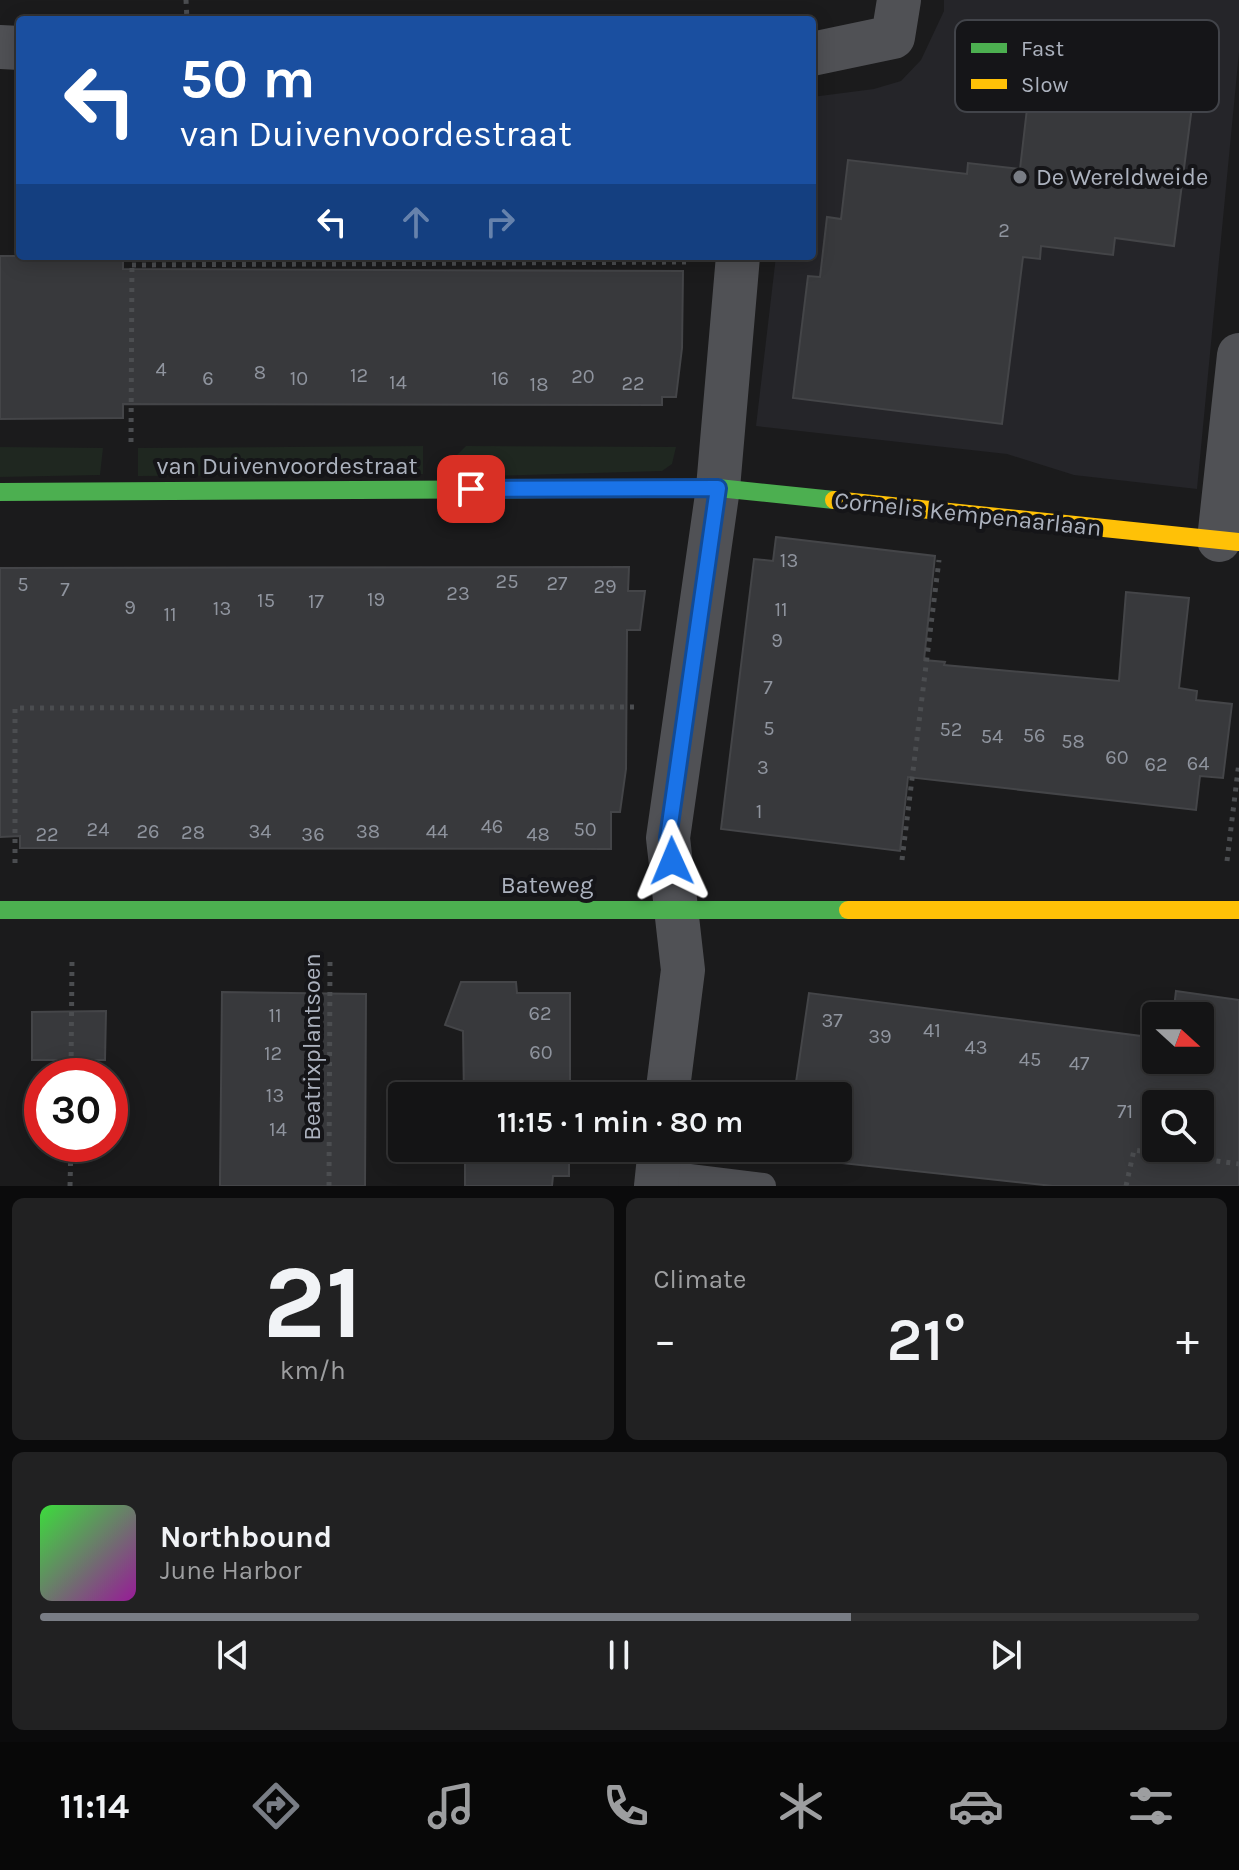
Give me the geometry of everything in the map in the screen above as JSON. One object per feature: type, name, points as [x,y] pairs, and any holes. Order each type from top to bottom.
[{"type":"street","points":[[816,52],[896,18]]},
{"type":"street","points":[[669,1082],[683,970],[668,838],[718,488],[738,260]]},
{"type":"street","name":"Cornelis Kempenaarlaan","points":[[718,488],[1229,541],[1239,355]]},
{"type":"street","name":"van Duivenvoordestraat","points":[[0,492],[718,488]]},
{"type":"street","name":"Bateweg","points":[[8,910],[1230,910]]},
{"type":"lane","points":[[658,1169],[763,1186]]},
{"type":"path","points":[[131,491],[132,260]]},
{"type":"path","points":[[132,265],[637,260]]},
{"type":"path","points":[[896,909],[945,512]]},
{"type":"path","points":[[8,910],[15,708],[687,707]]},
{"type":"path","points":[[1230,910],[1239,762]]},
{"type":"path","name":"Beatrixplantsoen","points":[[329,1186],[330,909]]},
{"type":"path","points":[[71,1058],[72,910]]},
{"type":"path","points":[[1126,1186],[1134,1150],[1239,1164]]},
{"type":"path","points":[[70,1186],[71,1162]]},
{"type":"shaded area","name":"De Wereldweide","points":[[944,0],[1239,0],[1239,52],[1197,489],[1074,475],[1007,454],[756,426],[776,260],[816,260],[816,96],[874,89],[901,81],[921,60],[944,11]]},
{"type":"shaded area","points":[[423,446],[423,474],[138,476],[138,448]]},
{"type":"shaded area","points":[[466,446],[676,447],[672,464],[662,471],[453,477],[457,455]]},
{"type":"shaded area","points":[[0,447],[103,448],[100,475],[0,477]]},
{"type":"building","points":[[1027,112],[1191,112],[1174,246],[1115,238],[1113,255],[1041,246],[1040,259],[1023,257],[1002,424],[793,398],[808,276],[820,277],[827,217],[841,219],[848,160],[967,174],[968,163],[1020,169]]},
{"type":"building","points":[[0,256],[16,256],[16,260],[123,260],[123,269],[683,271],[682,348],[676,397],[662,397],[662,405],[123,404],[123,418],[0,419]]},
{"type":"building","points":[[776,537],[935,556],[924,660],[945,662],[944,665],[1119,681],[1126,592],[1189,598],[1179,688],[1197,691],[1196,700],[1232,704],[1223,778],[1200,776],[1196,810],[908,777],[900,851],[721,829],[754,559],[773,561]]},
{"type":"building","points":[[629,567],[628,591],[645,591],[640,630],[627,630],[626,769],[620,812],[611,812],[611,849],[20,848],[20,836],[0,837],[0,568]]},
{"type":"building","points":[[461,982],[516,982],[517,993],[570,993],[570,1082],[464,1082],[463,1031],[445,1025]]},
{"type":"building","points":[[1176,991],[1239,1000],[1239,1186],[1053,1186],[832,1162],[852,1162],[852,1082],[796,1082],[809,993],[1142,1036],[1142,1074],[1214,1074],[1214,1002],[1175,1002]]},
{"type":"building","points":[[222,992],[366,994],[365,1186],[220,1186]]},
{"type":"building","points":[[106,1011],[105,1058],[32,1058],[32,1012]]},
{"type":"building","points":[[465,1162],[569,1162],[569,1176],[553,1176],[552,1186],[465,1186]]},
{"type":"traffic: fast","points":[[0,492],[718,488],[834,500]]},
{"type":"traffic: fast","points":[[0,910],[848,910]]},
{"type":"traffic: slow","points":[[834,500],[1239,542]]},
{"type":"traffic: slow","points":[[848,910],[1239,910]]},
{"type":"place","name":"De Wereldweide","points":[[1020,177]]},
{"type":"route","points":[[471,489],[718,488],[668,838],[672,861]]}]
